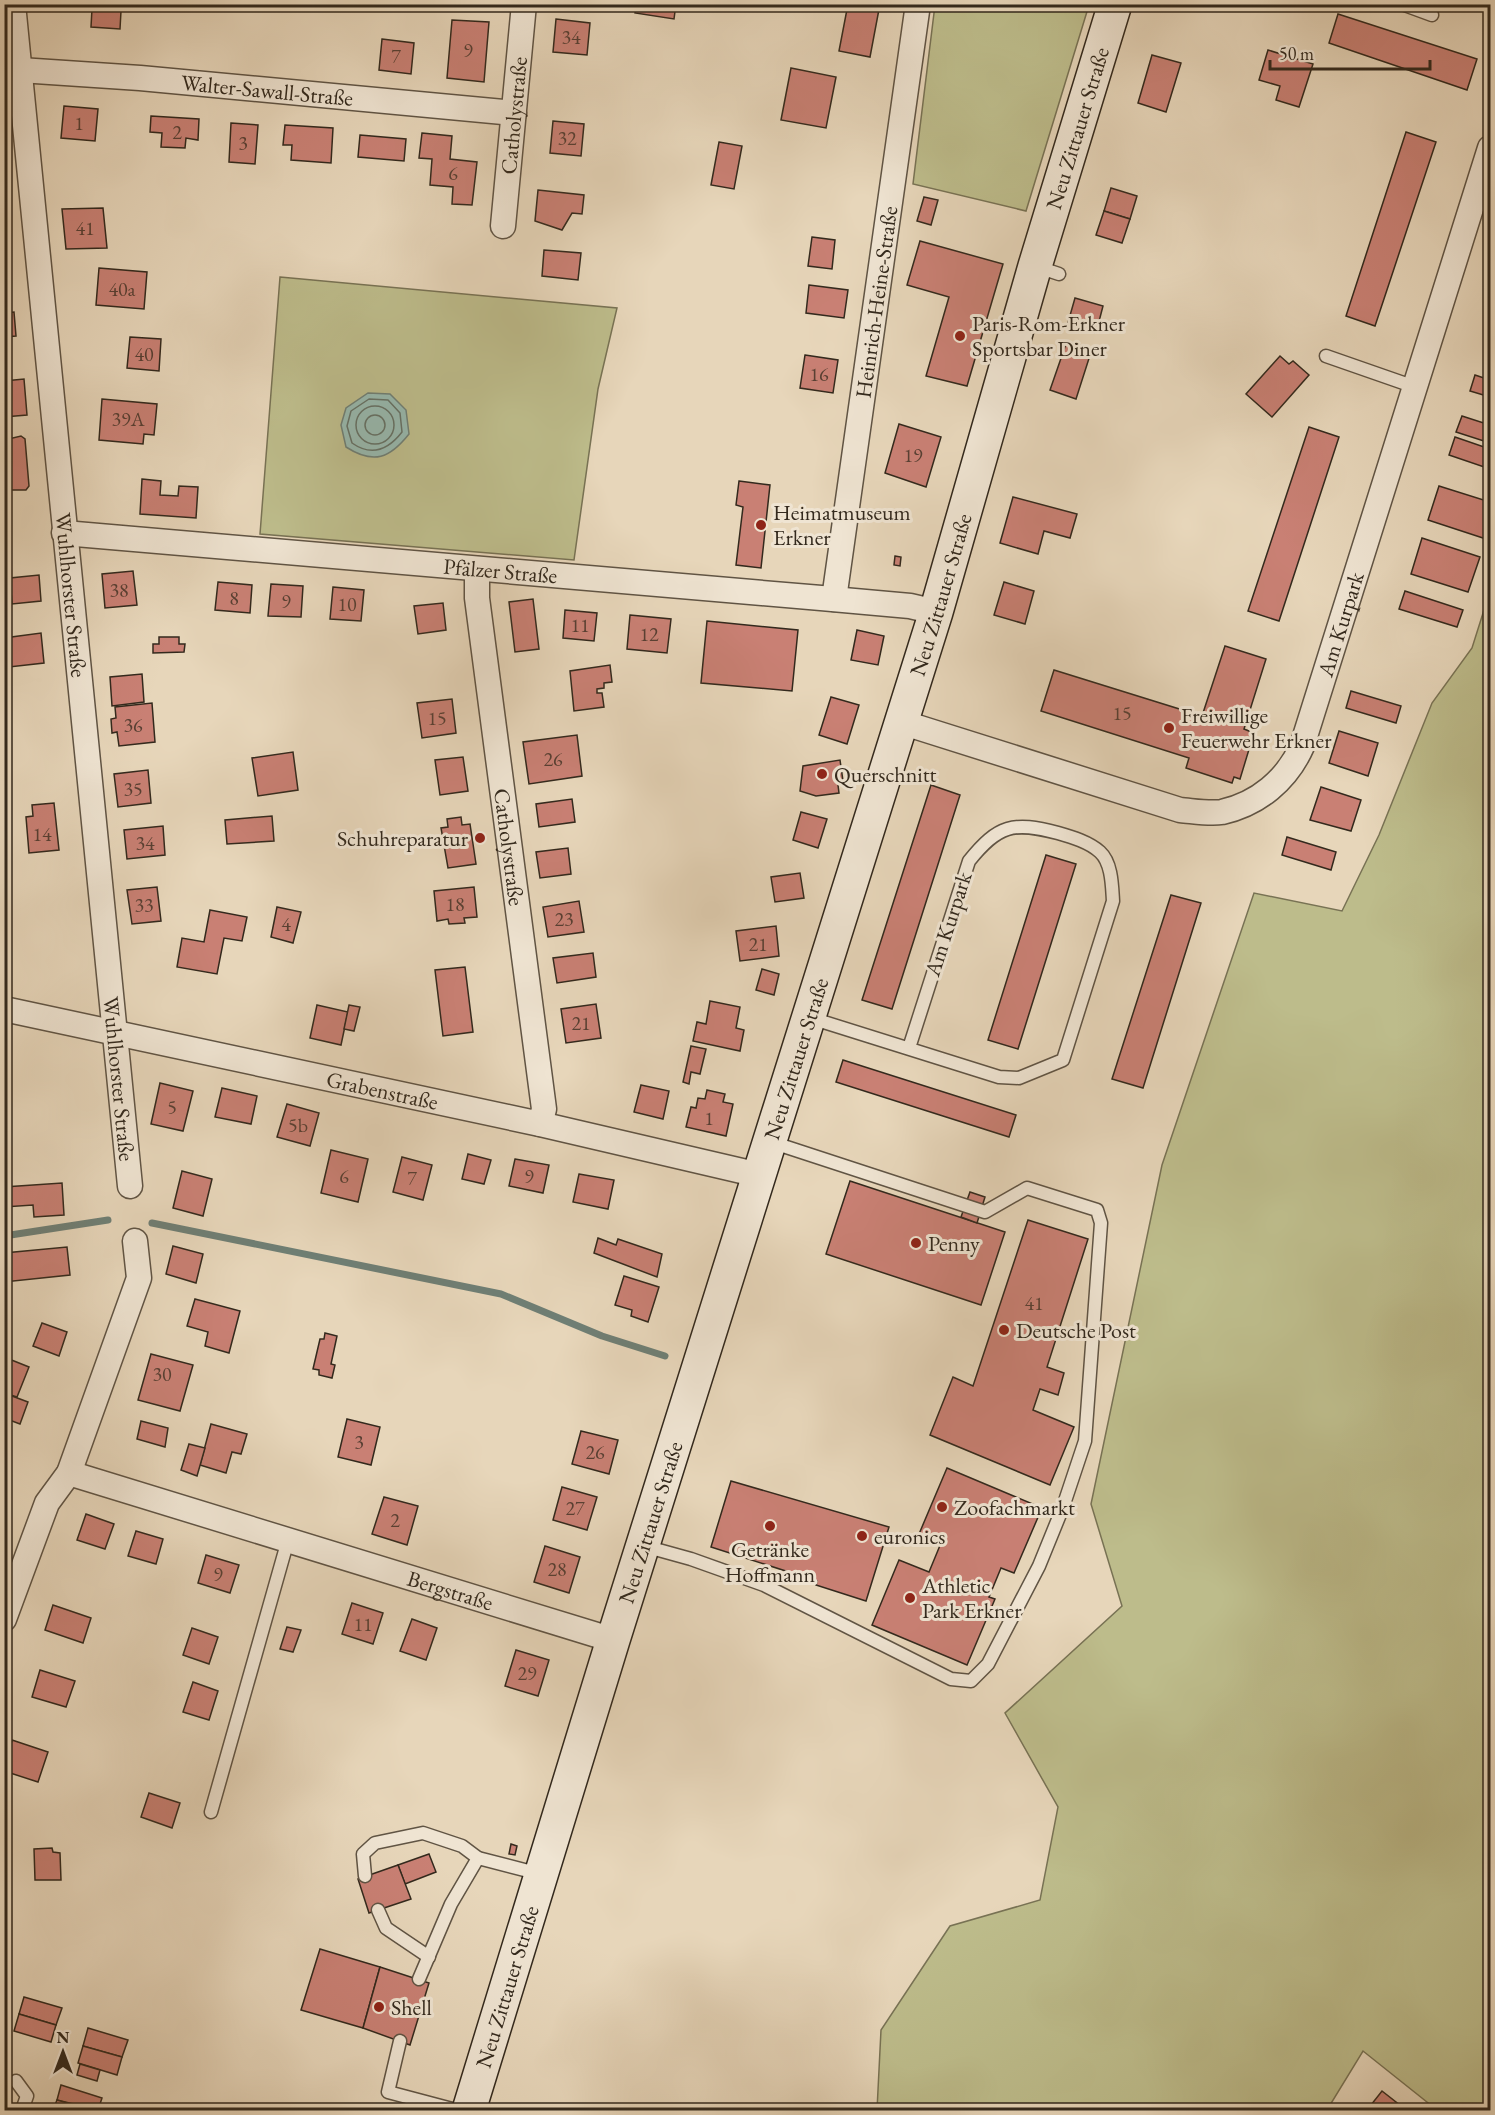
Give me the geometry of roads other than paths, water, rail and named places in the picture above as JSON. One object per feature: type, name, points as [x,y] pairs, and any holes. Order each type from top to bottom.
[{"type":"main road","name":"Neu Zittauer Straße","points":[[469,2110],[808,1017],[1047,270],[1115,4]]},
{"type":"street","name":"Wuhlhorster Straße","points":[[13,4],[63,533],[130,1186]]},
{"type":"street","name":"Catholystraße","points":[[503,226],[524,4]]},
{"type":"street","name":"Heinrich-Heine-Straße","points":[[834,599],[918,4]]},
{"type":"street","name":"Walter-Sawall-Straße","points":[[20,70],[140,78],[514,113]]},
{"type":"street","name":"Am Kurpark","points":[[901,722],[1180,810],[1221,812],[1247,804],[1275,786],[1294,763],[1302,746],[1491,148]]},
{"type":"street","name":"Pfälzer Straße","points":[[63,533],[834,599],[910,606],[936,612]]},
{"type":"street","name":"Catholystraße","points":[[477,569],[477,598],[544,1109],[540,1124]]},
{"type":"street","name":"Grabenstraße","points":[[4,1009],[540,1124],[759,1175]]},
{"type":"street","points":[[4,1619],[46,1503],[69,1473],[139,1278],[135,1240]]},
{"type":"street","name":"Bergstraße","points":[[69,1473],[613,1640]]},
{"type":"lane","points":[[1402,4],[1432,15]]},
{"type":"lane","points":[[1326,356],[1415,387]]},
{"type":"lane","name":"Am Kurpark","points":[[808,1017],[999,1077],[1019,1078],[1063,1060],[1113,901],[1111,874],[1101,853],[1077,838],[1030,825],[1006,828],[986,840],[969,861],[909,1048]]},
{"type":"lane","points":[[644,1546],[692,1559],[764,1585],[951,1679],[971,1681],[988,1664],[1039,1566],[1063,1508],[1085,1441],[1101,1223],[1097,1210],[1027,1188],[986,1212],[770,1141]]},
{"type":"lane","points":[[211,1812],[288,1540]]},
{"type":"lane","points":[[365,1876],[363,1854],[375,1843],[404,1835],[423,1833],[462,1846],[478,1858],[542,1874]]},
{"type":"lane","points":[[419,1979],[451,1904],[478,1858]]},
{"type":"lane","points":[[378,1910],[386,1928],[429,1957]]},
{"type":"lane","points":[[400,2042],[388,2092],[456,2110]]},
{"type":"lane","points":[[16,2081],[27,2096],[22,2110]]},
{"type":"water","points":[[368,393],[390,394],[406,410],[409,434],[395,449],[381,456],[365,456],[346,447],[341,425],[346,408]]},
{"type":"waterway","points":[[4,1236],[108,1220]]},
{"type":"waterway","points":[[152,1223],[501,1294],[602,1336],[665,1356]]},
{"type":"place","name":"Paris-Rom-Erkner Sportsbar Diner","points":[[960,336]]},
{"type":"place","name":"Heimatmuseum Erkner","points":[[761,525]]},
{"type":"place","name":"Freiwillige Feuerwehr Erkner","points":[[1169,728]]},
{"type":"place","name":"Querschnitt","points":[[822,774]]},
{"type":"place","name":"Schuhreparatur","points":[[480,838]]},
{"type":"place","name":"Penny","points":[[916,1243]]},
{"type":"place","name":"Deutsche Post","points":[[1004,1330]]},
{"type":"place","name":"Zoofachmarkt","points":[[942,1507]]},
{"type":"place","name":"Getränke Hoffmann","points":[[770,1526]]},
{"type":"place","name":"euronics","points":[[862,1536]]},
{"type":"place","name":"Athletic Park Erkner","points":[[910,1598]]},
{"type":"place","name":"Shell","points":[[379,2007]]}]
